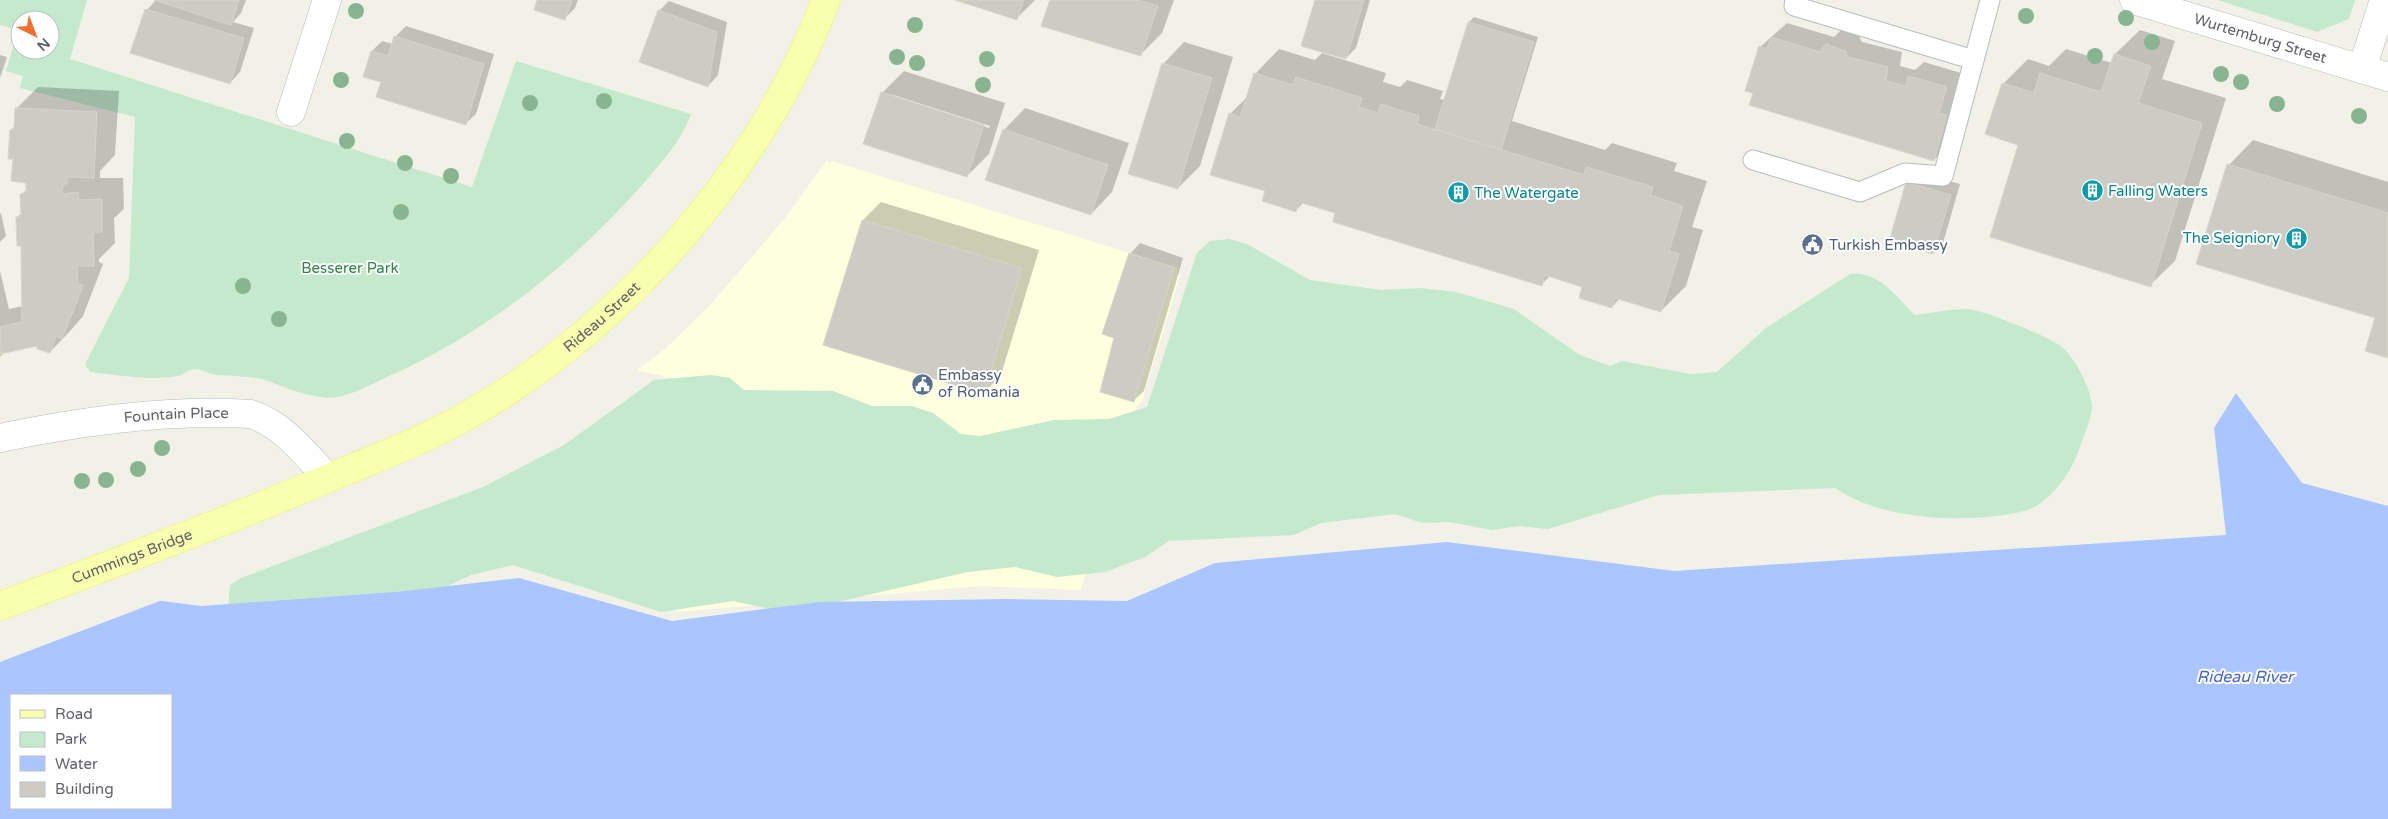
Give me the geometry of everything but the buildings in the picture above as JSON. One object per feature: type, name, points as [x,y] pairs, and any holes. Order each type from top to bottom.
[{"type":"main road","name":"Rideau Street","points":[[264,506],[436,433],[469,415],[532,375],[592,329],[616,307],[691,225],[749,149],[795,69],[826,0]]},
{"type":"main road","name":"Cummings Bridge","points":[[0,606],[264,506]]},
{"type":"street","points":[[291,112],[327,0]]},
{"type":"street","name":"Wurtemburg Street","points":[[2134,0],[2388,77]]},
{"type":"street","points":[[2362,69],[2384,0]]},
{"type":"street","name":"Fountain Place","points":[[0,438],[52,427],[128,417],[251,414],[268,420],[281,429],[328,478]]},
{"type":"lane","points":[[1796,0],[1794,6],[1974,60]]},
{"type":"lane","points":[[1753,160],[1860,192],[1905,173],[1943,176],[1990,0]]},
{"type":"shaded area","name":"Embassy of Romania","points":[[827,160],[830,163],[831,161],[1179,268],[1177,274],[1180,275],[1142,401],[1137,405],[1081,590],[982,586],[675,612],[755,398],[637,370],[664,350],[711,304],[786,217]]},
{"type":"green space","name":"Besserer Park","points":[[0,0],[87,0],[70,59],[472,187],[516,61],[691,114],[676,143],[649,177],[586,243],[556,269],[525,294],[459,340],[363,388],[344,396],[328,398],[309,395],[261,379],[217,375],[198,369],[190,370],[177,376],[155,378],[90,372],[85,364],[129,278],[135,117],[20,88],[23,76],[6,71],[10,57],[10,60],[60,60],[60,10],[10,10],[10,28],[0,25]]},
{"type":"green space","points":[[2218,0],[2355,0],[2349,19],[2317,32]]},
{"type":"green space","points":[[1229,239],[1247,244],[1310,280],[1381,290],[1419,288],[1456,292],[1514,309],[1578,354],[1610,366],[1622,361],[1690,374],[1717,372],[1766,328],[1850,274],[1861,274],[1870,276],[1886,286],[1915,315],[1968,309],[2016,325],[2062,347],[2082,375],[2089,392],[2092,407],[2077,456],[2068,473],[2055,490],[2032,508],[2013,514],[1988,517],[1943,518],[1901,513],[1873,506],[1835,488],[1659,495],[1548,529],[1520,526],[1492,530],[1449,522],[1422,523],[1395,514],[1321,523],[1294,535],[1169,541],[1145,557],[1105,572],[1057,577],[1015,567],[968,572],[789,613],[733,601],[661,612],[513,565],[471,575],[433,593],[228,611],[230,585],[241,578],[483,487],[564,445],[654,380],[711,375],[730,378],[744,390],[833,391],[872,406],[912,406],[933,413],[961,434],[980,436],[1054,420],[1109,419],[1147,407],[1197,253],[1210,241]]},
{"type":"water","name":"Rideau River","points":[[2236,393],[2302,483],[2388,506],[2388,819],[0,819],[0,580],[201,606],[396,592],[519,578],[672,621],[819,602],[1007,599],[1127,601],[1215,563],[1447,542],[1674,571],[2226,535],[2214,428]]},
{"type":"pier","points":[[0,577],[165,599],[0,662]]},
{"type":"place","name":"Falling Waters","points":[[2092,191]]},
{"type":"place","name":"The Watergate","points":[[1458,193]]},
{"type":"place","name":"The Seigniory","points":[[2296,238]]},
{"type":"place","name":"Turkish Embassy","points":[[1813,245]]},
{"type":"place","name":"Embassy of Romania","points":[[922,384]]}]
